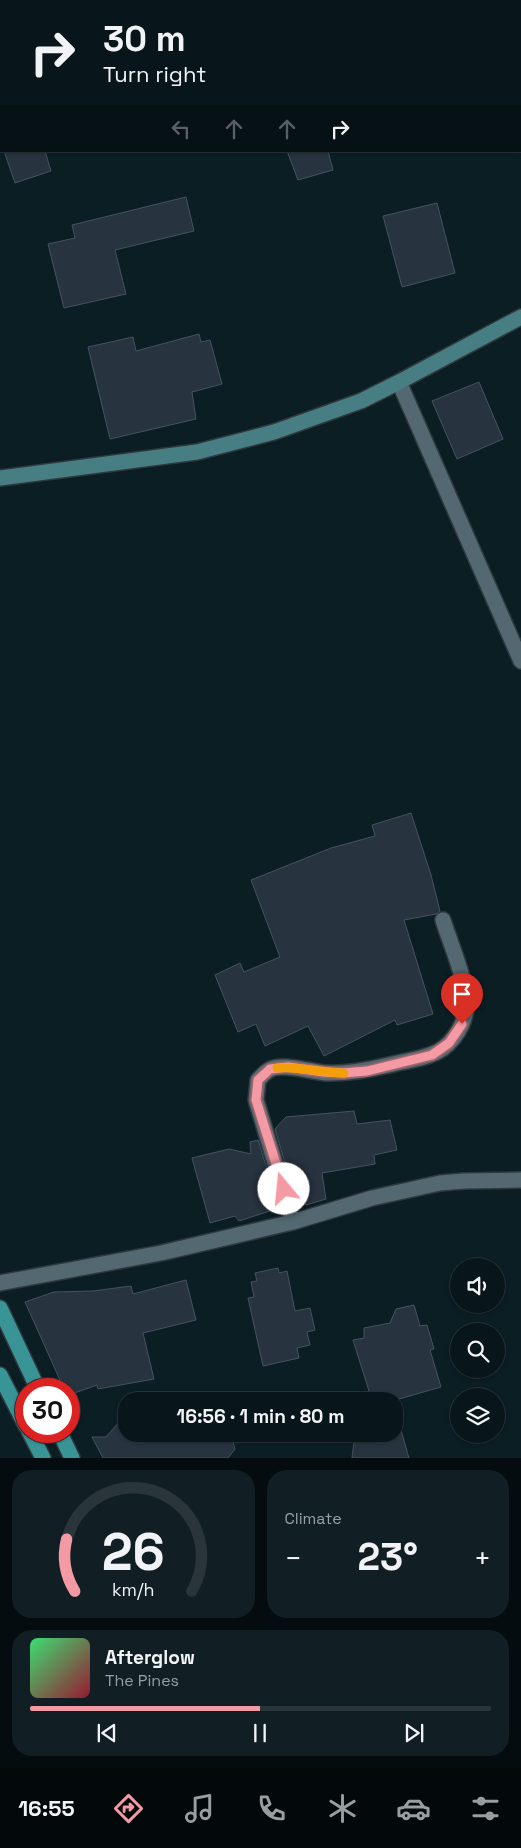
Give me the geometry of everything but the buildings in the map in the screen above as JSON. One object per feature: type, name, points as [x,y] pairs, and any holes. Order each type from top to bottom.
[{"type":"main road","points":[[0,1308],[33,1378]]},
{"type":"main road","points":[[0,1375],[15,1404]]},
{"type":"main road","points":[[35,1443],[43,1458]]},
{"type":"main road","points":[[64,1443],[72,1458]]},
{"type":"street","points":[[0,478],[197,452],[274,432],[361,401],[521,316]]},
{"type":"street","points":[[399,382],[521,661]]},
{"type":"street","points":[[293,1222],[256,1100],[258,1080],[270,1069],[288,1067],[343,1073],[367,1071],[432,1055],[449,1043],[462,1024],[466,1010],[461,976],[444,920]]},
{"type":"street","points":[[0,1283],[161,1253],[293,1222],[372,1198],[440,1183],[464,1180],[521,1180]]},
{"type":"slow traffic","points":[[277,1068],[288,1067],[344,1073]]},
{"type":"route","points":[[284,1189],[256,1100],[258,1080],[270,1069],[288,1067],[343,1073],[367,1071],[432,1055],[449,1043],[462,1024]]}]
